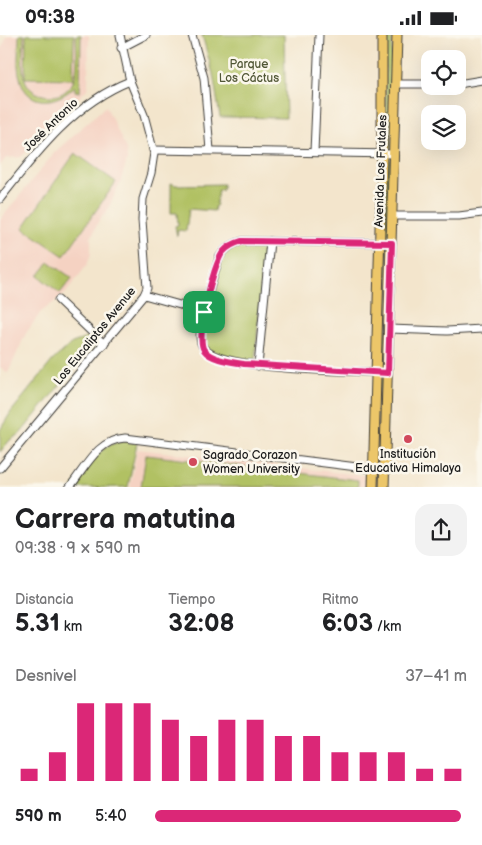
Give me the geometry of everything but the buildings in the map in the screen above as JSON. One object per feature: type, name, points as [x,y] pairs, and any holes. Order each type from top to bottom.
[{"type":"main road","name":"Avenida Los Frutales","points":[[373,487],[382,154],[382,35]]},
{"type":"main road","name":"Avenida Los Frutales","points":[[384,487],[392,243],[396,35]]},
{"type":"street","name":"Los Eucaliptos Avenue","points":[[0,469],[144,295],[148,281],[142,220],[143,199],[151,173],[153,150],[149,130],[130,81],[121,48],[120,35]]},
{"type":"street","points":[[121,48],[146,35]]},
{"type":"street","points":[[192,35],[204,78],[210,150]]},
{"type":"street","points":[[314,152],[319,35]]},
{"type":"street","points":[[466,83],[482,80]]},
{"type":"street","name":"José Antonio","points":[[0,199],[33,157],[62,126],[100,95],[130,81]]},
{"type":"street","points":[[396,84],[421,84]]},
{"type":"street","points":[[153,150],[394,155]]},
{"type":"street","points":[[392,216],[459,216],[482,213]]},
{"type":"street","points":[[388,373],[258,366],[222,360],[204,350],[200,337],[204,312],[219,258],[223,251],[235,243],[242,241],[270,241],[392,243]]},
{"type":"street","points":[[258,366],[270,241]]},
{"type":"street","points":[[144,295],[204,312]]},
{"type":"street","points":[[58,300],[104,344]]},
{"type":"street","points":[[389,329],[448,331],[482,329]]},
{"type":"street","points":[[69,487],[102,446],[108,441],[124,438],[374,469]]},
{"type":"shaded area","points":[[8,35],[89,35],[88,88],[21,157],[6,158],[0,166],[0,51]]},
{"type":"shaded area","points":[[106,106],[126,149],[127,160],[120,183],[107,211],[98,222],[91,238],[91,254],[87,265],[65,294],[41,312],[26,333],[8,373],[0,367],[0,220],[55,152]]},
{"type":"shaded area","name":"Sagrado Corazon Women University","points":[[137,449],[367,476],[367,487],[130,487]]},
{"type":"green space","points":[[19,35],[24,35],[23,65],[26,83],[31,90],[39,94],[51,96],[64,92],[73,82],[77,65],[76,35],[81,35],[80,92],[75,91],[75,86],[60,97],[52,100],[36,99],[29,95],[24,88],[19,73]]},
{"type":"green space","points":[[26,35],[74,35],[73,79],[25,78]]},
{"type":"green space","name":"Parque Los Cáctus","points":[[202,35],[284,35],[286,118],[220,117],[213,74]]},
{"type":"green space","points":[[385,35],[392,35],[391,147],[388,150],[385,148]]},
{"type":"green space","points":[[75,153],[116,182],[64,256],[23,228]]},
{"type":"green space","points":[[391,160],[389,234],[386,234],[384,216],[385,161]]},
{"type":"green space","points":[[171,183],[175,185],[223,184],[223,189],[218,190],[217,205],[214,211],[189,209],[186,231],[178,230],[177,236],[175,226],[178,225],[177,213],[171,213]]},
{"type":"green space","points":[[265,244],[255,360],[240,360],[207,349],[204,325],[208,300],[224,253],[235,247]]},
{"type":"green space","points":[[387,246],[385,370],[380,369],[384,248]]},
{"type":"green space","points":[[49,262],[72,278],[60,293],[38,276]]},
{"type":"green space","points":[[90,337],[96,340],[96,345],[64,380],[20,434],[10,440],[0,452],[0,430],[11,412],[53,360],[72,343]]},
{"type":"green space","points":[[381,375],[386,376],[382,487],[378,487]]},
{"type":"green space","points":[[125,441],[137,443],[128,487],[73,487],[94,458],[108,446]]},
{"type":"green space","name":"Sagrado Corazon Women University","points":[[146,455],[358,480],[358,487],[141,487]]},
{"type":"place","name":"Institución Educativa Himalaya","points":[[408,439]]},
{"type":"place","name":"Sagrado Corazon Women University","points":[[193,462]]},
{"type":"route","points":[[242,241],[392,243],[388,373],[258,366],[222,360],[207,353],[201,343],[200,337],[204,312],[219,258],[223,251],[235,243],[242,241]]}]
